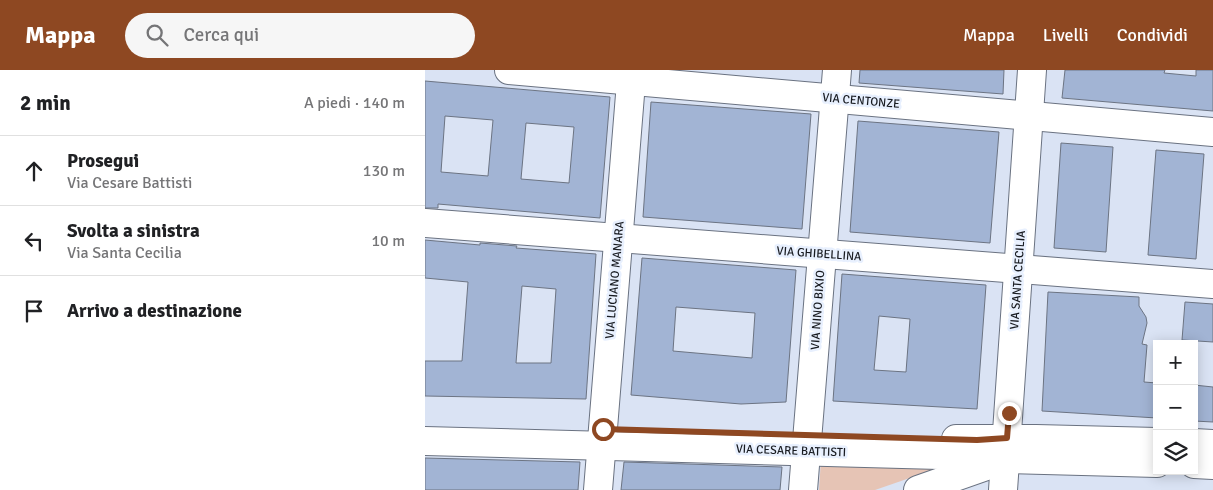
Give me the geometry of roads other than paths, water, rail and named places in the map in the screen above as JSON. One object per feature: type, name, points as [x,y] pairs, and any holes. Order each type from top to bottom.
[{"type":"street","name":"VIA CENTONZE","points":[[509,70],[632,75],[834,99],[1213,132]]},
{"type":"street","name":"VIA NINO BIXIO","points":[[803,490],[837,70]]},
{"type":"street","name":"VIA SANTA CECILIA","points":[[1003,490],[1032,70]]},
{"type":"street","name":"VIA LUCIANO MANARA","points":[[598,490],[632,75]]},
{"type":"street","name":"VIA GHIBELLINA","points":[[425,223],[1213,284]]},
{"type":"street","name":"VIA CESARE BATTISTI","points":[[425,424],[602,438]]},
{"type":"street","name":"VIA CESARE BATTISTI","points":[[425,441],[602,438],[807,443],[977,456],[1007,449],[1153,442]]},
{"type":"street","points":[[1198,443],[1213,444]]},
{"type":"street","name":"VIA CESARE BATTISTI","points":[[1007,449],[1153,463]]},
{"type":"street","points":[[918,490],[1007,449]]},
{"type":"street","points":[[1198,464],[1213,465]]}]
